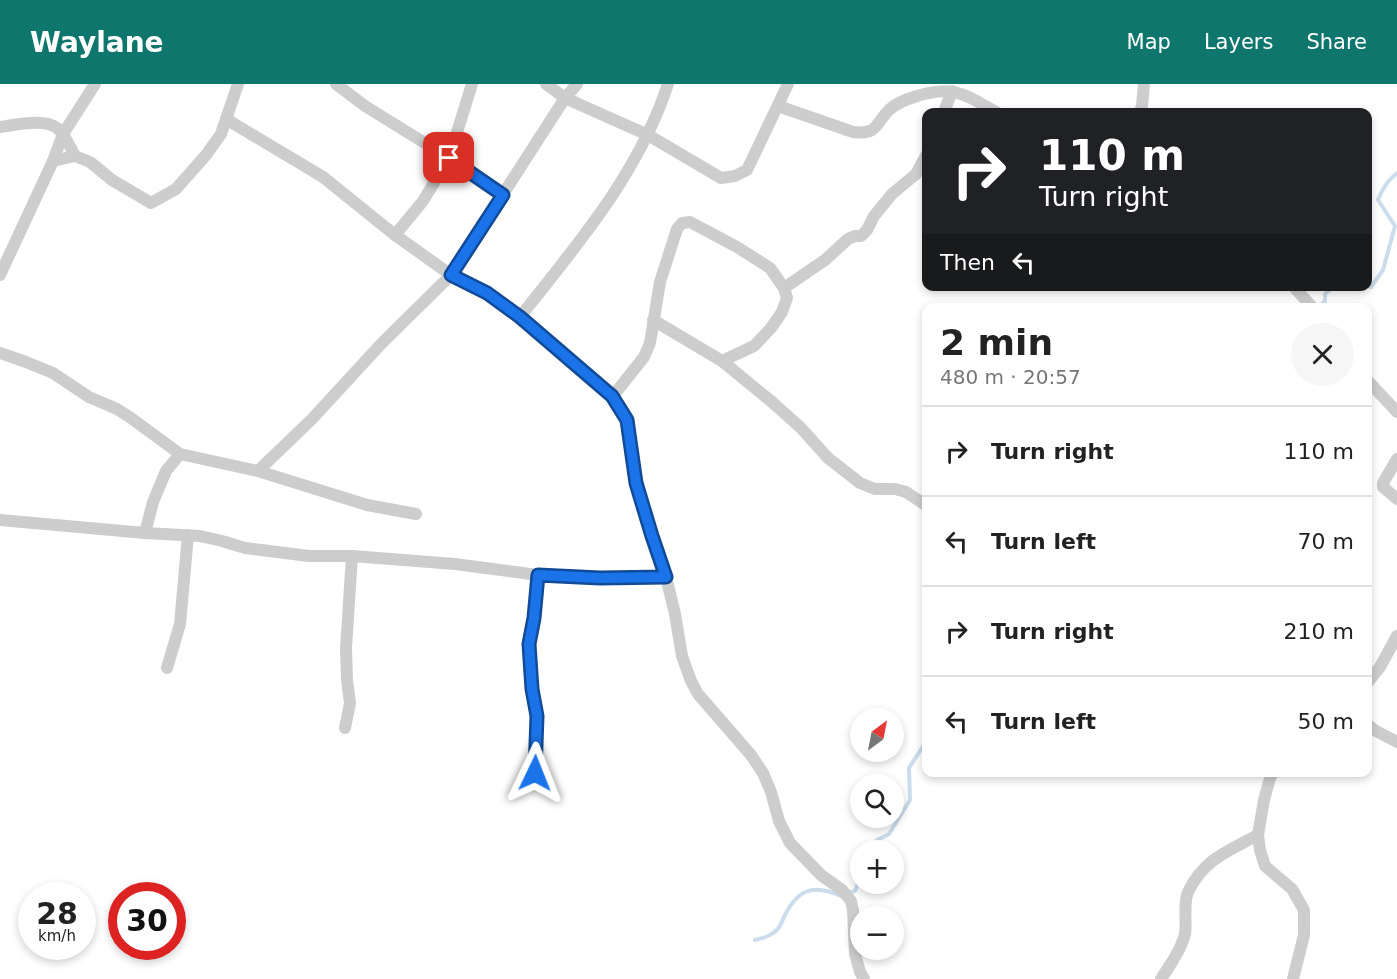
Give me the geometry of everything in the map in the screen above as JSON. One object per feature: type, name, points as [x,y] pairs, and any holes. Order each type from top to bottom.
[{"type":"street","points":[[0,275],[63,134],[95,84]]},
{"type":"street","points":[[53,160],[75,156],[90,162],[112,180],[151,203],[176,189],[206,155],[221,134],[238,84]]},
{"type":"street","points":[[336,84],[503,195]]},
{"type":"street","points":[[395,235],[423,201],[449,158],[472,84]]},
{"type":"street","points":[[546,84],[565,98],[648,135],[721,178],[735,176],[747,170],[788,84]]},
{"type":"street","points":[[258,471],[312,419],[382,343],[451,275],[565,98],[577,84]]},
{"type":"street","points":[[520,317],[618,188],[648,135],[668,84]]},
{"type":"street","points":[[1141,108],[1144,84]]},
{"type":"street","points":[[778,106],[834,126],[862,133],[877,126],[891,108],[902,101],[930,91],[952,91],[967,95],[989,108]]},
{"type":"street","points":[[946,108],[952,91]]},
{"type":"street","points":[[226,119],[322,177],[395,235],[451,275],[487,293],[520,317],[612,396],[627,420],[636,483],[666,577],[682,656],[691,681],[698,694],[752,754],[763,773],[779,822],[790,843],[821,875],[842,890],[851,901],[855,954],[864,979]]},
{"type":"street","points":[[0,127],[48,123],[63,134],[75,156]]},
{"type":"street","points":[[784,288],[825,260],[848,239],[864,234],[874,216],[892,194],[916,174],[922,163]]},
{"type":"street","points":[[612,396],[644,357],[650,343],[660,282],[677,229],[682,223],[690,222],[770,268],[784,288],[787,298],[782,312],[754,346],[722,361]]},
{"type":"street","points":[[1297,291],[1308,303]]},
{"type":"street","points":[[653,320],[722,361],[801,428],[828,458],[860,483],[875,489],[895,489],[906,492],[922,503]]},
{"type":"street","points":[[0,353],[53,373],[89,397],[117,409],[180,454],[258,471],[367,505],[416,514]]},
{"type":"street","points":[[1372,385],[1397,412]]},
{"type":"street","points":[[145,533],[153,502],[166,471],[180,454]]},
{"type":"street","points":[[1397,459],[1383,483],[1383,487],[1397,499]]},
{"type":"street","points":[[0,520],[200,536],[245,548],[309,556],[352,556],[455,564],[538,575],[600,578],[666,577]]},
{"type":"street","points":[[166,668],[180,624],[188,535]]},
{"type":"street","points":[[345,728],[350,703],[346,648],[352,556]]},
{"type":"street","points":[[535,773],[537,716],[532,689],[529,644],[538,575]]},
{"type":"street","points":[[1372,677],[1397,636]]},
{"type":"street","points":[[1372,728],[1397,742]]},
{"type":"street","points":[[1270,777],[1258,835],[1265,866],[1292,889],[1304,910],[1304,935],[1293,979]]},
{"type":"street","points":[[1161,979],[1181,945],[1185,933],[1187,894],[1202,871],[1215,857],[1258,835]]},
{"type":"waterway","points":[[1372,286],[1383,270],[1395,226],[1378,200],[1381,192],[1397,173]]},
{"type":"waterway","points":[[1323,303],[1325,294],[1328,291]]},
{"type":"waterway","points":[[877,840],[889,834],[910,800],[909,768],[922,748]]},
{"type":"waterway","points":[[755,940],[777,930],[791,904],[803,893],[824,890],[841,896]]},
{"type":"route","points":[[449,158],[503,195],[451,275],[487,293],[520,317],[612,396],[627,420],[636,483],[666,577],[600,578],[538,575],[529,644],[532,689],[537,716],[535,773]]}]
